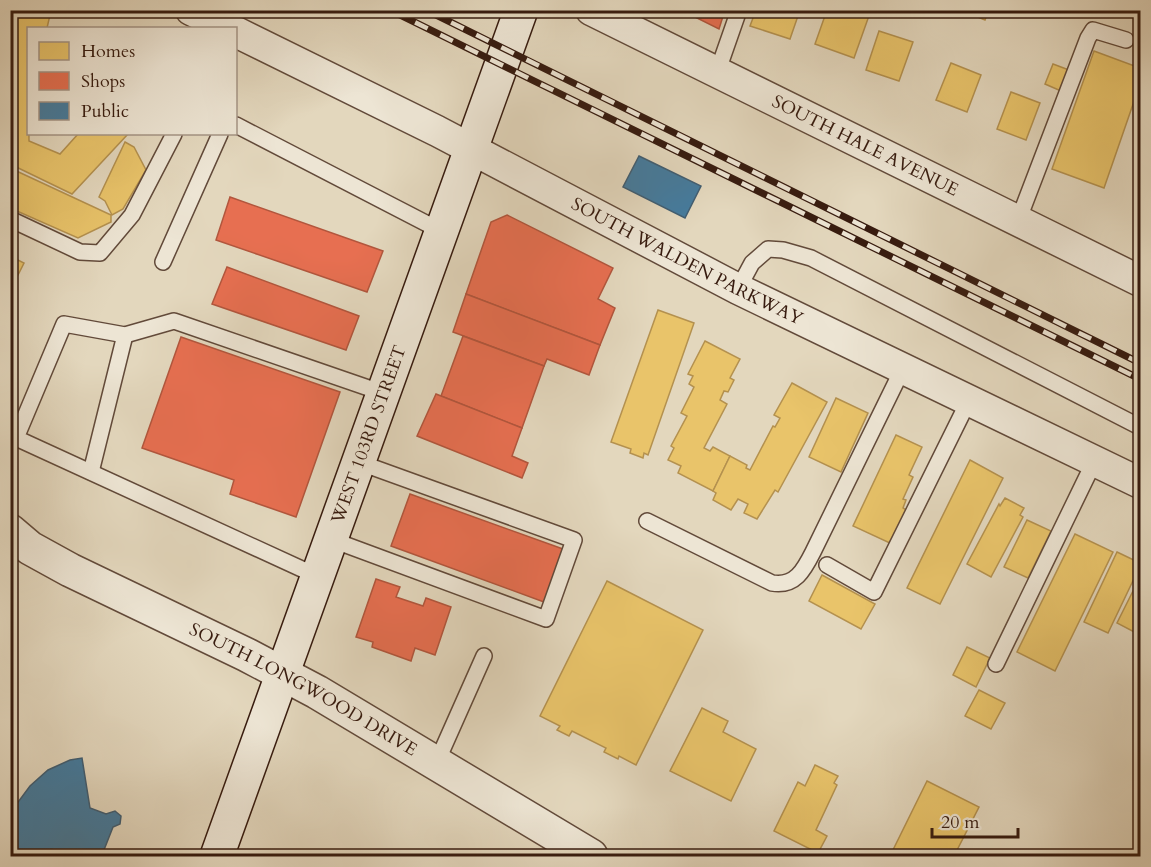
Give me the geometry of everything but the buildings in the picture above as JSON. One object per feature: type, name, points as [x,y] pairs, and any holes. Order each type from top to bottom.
[{"type":"main road","name":"WEST 103RD STREET","points":[[217,856],[471,148],[513,13]]},
{"type":"main road","name":"SOUTH LONGWOOD DRIVE","points":[[10,531],[30,548],[70,570],[282,673],[591,856]]},
{"type":"street","points":[[191,10],[225,27]]},
{"type":"street","name":"SOUTH HALE AVENUE","points":[[591,10],[1140,281]]},
{"type":"street","name":"SOUTH WALDEN PARKWAY","points":[[237,32],[471,148],[738,289],[1140,483]]},
{"type":"lane","points":[[717,73],[740,10]]},
{"type":"lane","points":[[1018,221],[1088,38],[1093,30],[1126,40]]},
{"type":"lane","points":[[237,126],[441,231]]},
{"type":"lane","points":[[10,219],[80,252],[100,253],[132,215],[173,135]]},
{"type":"lane","points":[[163,262],[220,135]]},
{"type":"lane","points":[[738,289],[752,263],[768,249],[783,250],[811,258],[1140,427]]},
{"type":"lane","points":[[317,576],[16,438],[64,324],[125,335],[174,321],[383,393]]},
{"type":"lane","points":[[91,472],[125,335]]},
{"type":"lane","points":[[647,521],[772,583],[782,585],[790,581],[800,574],[813,552],[903,368]]},
{"type":"lane","points":[[827,565],[874,592],[969,400]]},
{"type":"lane","points":[[996,664],[1095,460]]},
{"type":"lane","points":[[330,539],[546,619],[574,540],[358,462]]},
{"type":"lane","points":[[436,764],[484,656]]},
{"type":"railway","points":[[390,10],[1140,379]]},
{"type":"railway","points":[[426,10],[1140,363]]}]
